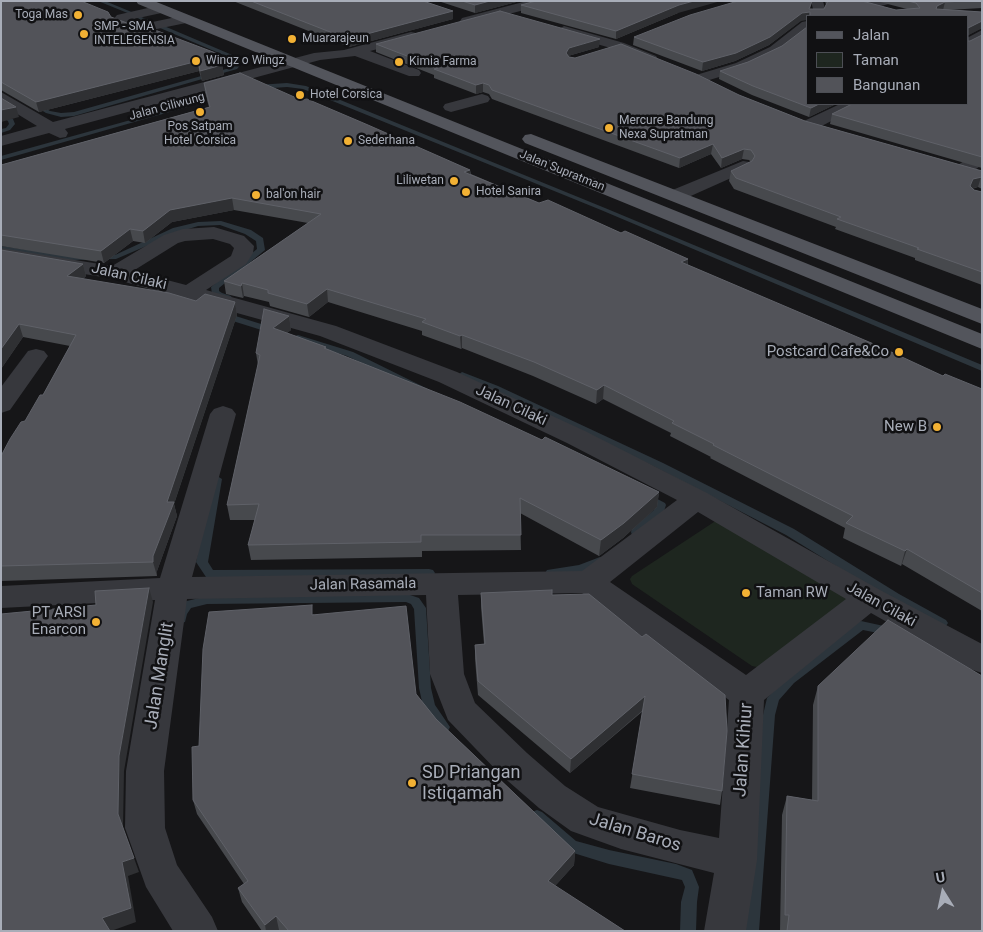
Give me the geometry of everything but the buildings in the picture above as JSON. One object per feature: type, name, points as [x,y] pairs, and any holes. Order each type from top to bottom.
[{"type":"main road","name":"Jalan Supratman","points":[[142,1],[186,19],[325,59],[982,342]]},
{"type":"main road","name":"Jalan Supratman","points":[[178,1],[396,86]]},
{"type":"main road","points":[[433,100],[478,118]]},
{"type":"main road","name":"Jalan Supratman","points":[[514,132],[982,317]]},
{"type":"street","points":[[463,19],[500,13],[543,1]]},
{"type":"street","points":[[816,15],[819,9],[817,1]]},
{"type":"street","points":[[862,4],[888,6]]},
{"type":"street","points":[[161,9],[122,18],[119,21],[137,29],[186,19]]},
{"type":"street","points":[[500,13],[525,19]]},
{"type":"street","points":[[701,78],[741,66],[775,50],[806,26]]},
{"type":"street","points":[[563,30],[625,42],[664,64]]},
{"type":"street","name":"Jalan Ciliwung","points":[[1,140],[56,131],[428,31]]},
{"type":"street","points":[[968,43],[982,34]]},
{"type":"street","points":[[600,53],[625,42]]},
{"type":"street","points":[[325,59],[414,73]]},
{"type":"street","points":[[683,71],[719,87]]},
{"type":"street","points":[[1,97],[56,131]]},
{"type":"street","points":[[451,107],[482,99]]},
{"type":"street","points":[[810,125],[850,105]]},
{"type":"street","points":[[794,119],[829,131]]},
{"type":"street","name":"Jalan Ciliwung","points":[[1,152],[56,131]]},
{"type":"street","points":[[961,171],[982,157]]},
{"type":"street","points":[[942,165],[982,176]]},
{"type":"street","points":[[677,195],[743,166]]},
{"type":"street","points":[[115,272],[171,239],[184,235],[214,233],[237,240],[244,246],[239,260],[189,292]]},
{"type":"street","name":"Jalan Cilaki","points":[[1,254],[115,272],[189,292],[328,331],[448,377],[576,437],[697,499],[869,598],[982,660]]},
{"type":"street","points":[[1,405],[36,356]]},
{"type":"street","name":"Jalan Manglit","points":[[197,931],[160,874],[145,828],[145,770],[173,588],[223,414]]},
{"type":"street","points":[[697,499],[589,582],[747,694]]},
{"type":"street","name":"Jalan Rasamala","points":[[1,597],[173,588],[589,582]]},
{"type":"street","name":"Jalan Baros","points":[[441,584],[443,638],[447,674],[460,710],[514,764],[552,797],[585,819],[621,832],[680,848],[737,860]]},
{"type":"street","name":"Jalan Kihiur","points":[[725,931],[737,860],[747,694],[869,598]]},
{"type":"green space","name":"Taman RW","points":[[717,520],[849,598],[762,668],[752,666],[632,584],[630,579]]},
{"type":"waterway","points":[[100,1],[132,13]]},
{"type":"waterway","points":[[139,17],[156,25]]},
{"type":"waterway","points":[[33,103],[48,112],[61,115],[74,114],[235,68],[239,63],[235,58],[162,27]]},
{"type":"waterway","points":[[257,87],[287,85],[304,87],[603,209],[982,368]]},
{"type":"waterway","points":[[1,158],[219,97]]},
{"type":"waterway","points":[[1,114],[11,120],[12,124],[8,129],[1,131]]},
{"type":"waterway","points":[[1,248],[71,258],[116,257],[176,230],[198,224],[221,223],[248,232],[260,240],[261,250],[215,287],[215,292],[228,298]]},
{"type":"waterway","points":[[223,315],[274,331]]},
{"type":"waterway","points":[[298,338],[350,354],[423,389]]},
{"type":"waterway","points":[[462,375],[495,388],[659,465],[790,532],[895,597],[942,623]]},
{"type":"waterway","points":[[217,479],[202,562],[210,574],[429,573]]},
{"type":"waterway","points":[[636,532],[659,511],[661,505],[648,497]]},
{"type":"waterway","points":[[551,573],[581,569],[600,561]]},
{"type":"waterway","points":[[181,619],[181,614],[187,605],[207,600],[407,598],[415,601],[420,608],[425,688],[429,706],[443,727]]},
{"type":"waterway","points":[[751,931],[769,715],[773,698],[790,680],[861,625],[893,632]]},
{"type":"waterway","points":[[537,816],[572,846],[609,857],[687,875],[692,887],[689,902],[688,931]]},
{"type":"place","name":"Toga Mas","points":[[78,15]]},
{"type":"place","name":"SMP - SMA INTELEGENSIA","points":[[84,34]]},
{"type":"place","name":"Muararajeun","points":[[292,39]]},
{"type":"place","name":"Wingz o Wingz","points":[[196,61]]},
{"type":"place","name":"Kimia Farma","points":[[399,62]]},
{"type":"place","name":"Hotel Corsica","points":[[300,95]]},
{"type":"place","name":"Pos Satpam Hotel Corsica","points":[[200,112]]},
{"type":"place","name":"Mercure Bandung Nexa Supratman","points":[[609,128]]},
{"type":"place","name":"Sederhana","points":[[348,141]]},
{"type":"place","name":"Liliwetan","points":[[454,181]]},
{"type":"place","name":"Hotel Sanira","points":[[466,192]]},
{"type":"place","name":"bal'on hair","points":[[256,195]]},
{"type":"place","name":"Postcard Cafe&Co","points":[[899,352]]},
{"type":"place","name":"New B","points":[[937,427]]},
{"type":"place","name":"Taman RW","points":[[746,593]]},
{"type":"place","name":"PT ARSI Enarcon","points":[[96,622]]},
{"type":"place","name":"SD Priangan Istiqamah","points":[[412,783]]}]
